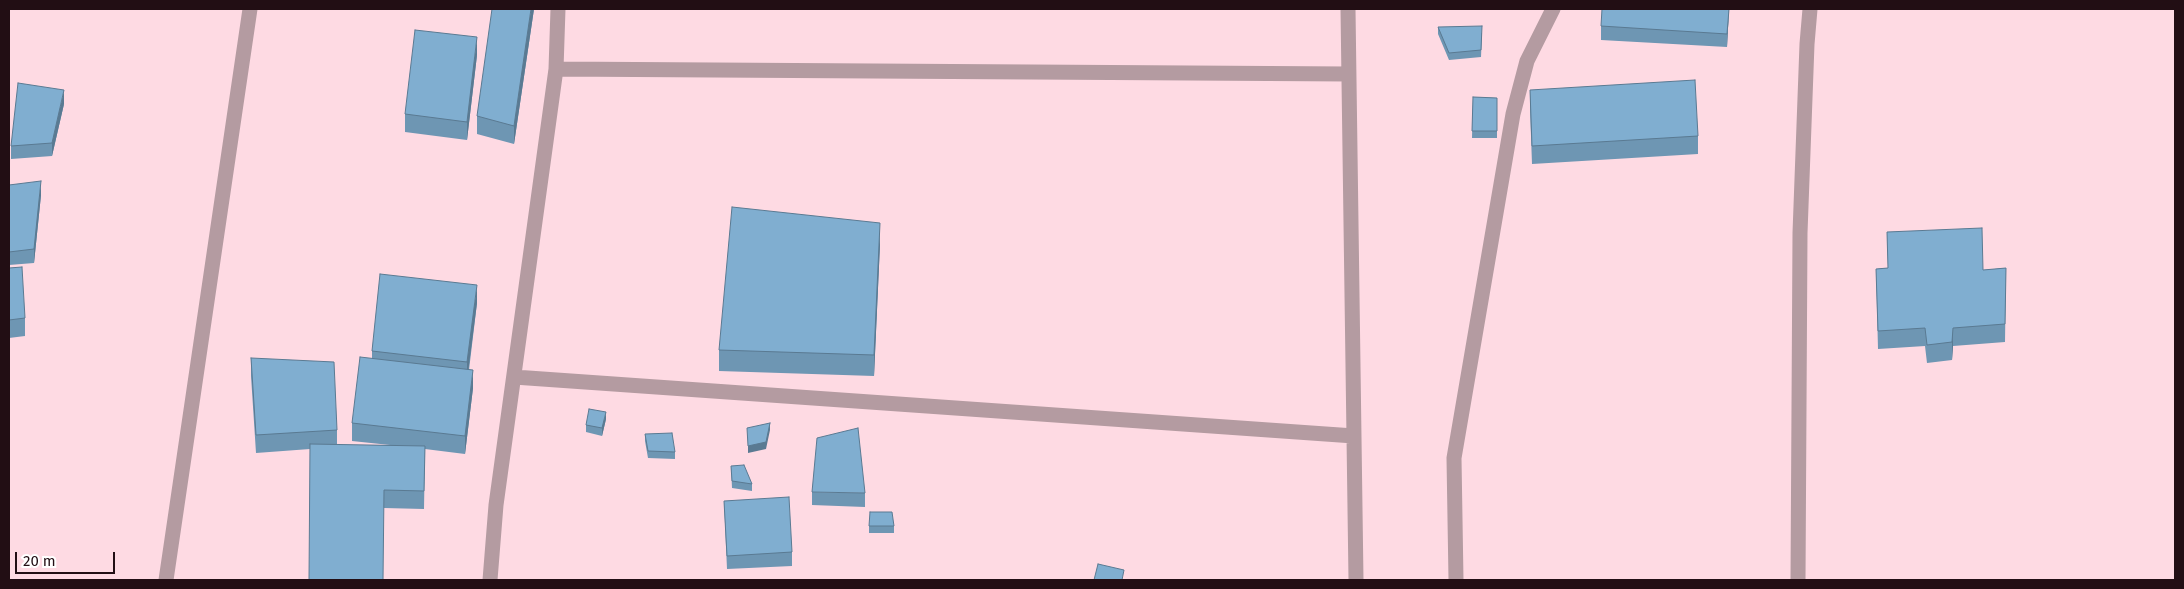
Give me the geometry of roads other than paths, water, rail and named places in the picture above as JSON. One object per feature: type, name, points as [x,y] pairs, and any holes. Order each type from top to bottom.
[{"type":"street","points":[[166,580],[250,9]]},
{"type":"street","points":[[490,580],[496,505],[556,69],[558,9]]},
{"type":"street","points":[[1348,9],[1356,580]]},
{"type":"street","points":[[1456,580],[1454,458],[1513,114],[1527,61],[1553,9]]},
{"type":"street","points":[[1798,580],[1800,233],[1810,9]]},
{"type":"street","points":[[556,69],[1348,74]]},
{"type":"street","points":[[514,378],[1354,436]]}]
